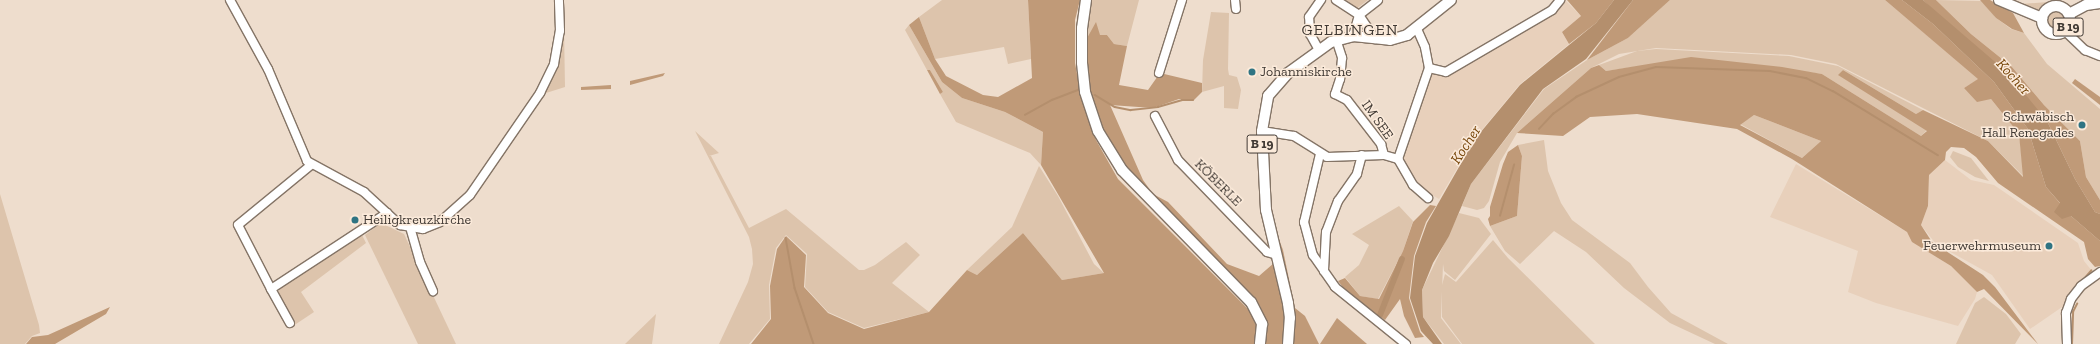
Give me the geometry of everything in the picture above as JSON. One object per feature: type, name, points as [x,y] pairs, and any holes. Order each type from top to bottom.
[{"type":"main road","points":[[1086,0],[1082,28],[1082,68],[1089,105],[1098,131],[1122,170],[1251,302],[1262,324],[1260,344]]},
{"type":"main road","name":"B 19","points":[[1288,344],[1290,318],[1266,210],[1262,130],[1263,110],[1272,90],[1319,50],[1336,40],[1353,36],[1375,39],[1394,39],[1417,29],[1451,0]]},
{"type":"main road","name":"B 19","points":[[1999,0],[2042,18]]},
{"type":"main road","name":"B 19","points":[[2069,14],[2086,5],[2100,3]]},
{"type":"main road","name":"B 19","points":[[2055,6],[2065,9],[2069,14],[2069,24],[2065,31],[2051,33],[2043,25],[2042,18],[2047,9],[2055,6]]},
{"type":"street","points":[[230,0],[268,69],[303,156],[311,165],[364,192],[400,225],[423,229],[432,226],[458,209],[470,195],[532,107],[554,64],[560,31],[559,0]]},
{"type":"street","points":[[1159,73],[1182,0]]},
{"type":"street","points":[[1235,0],[1236,9]]},
{"type":"street","points":[[1319,50],[1309,31],[1309,17],[1321,0]]},
{"type":"street","points":[[1336,0],[1359,15],[1375,39]]},
{"type":"street","points":[[1353,36],[1359,15],[1378,0]]},
{"type":"street","points":[[1429,68],[1446,72],[1552,10],[1560,0]]},
{"type":"street","points":[[1398,159],[1429,68],[1425,46],[1417,29]]},
{"type":"street","points":[[2065,31],[2085,50],[2100,56]]},
{"type":"street","name":"IM SEE","points":[[1336,40],[1342,58],[1340,79],[1335,90],[1339,98],[1346,100],[1381,144],[1384,155]]},
{"type":"street","name":"KÖBERLE","points":[[1155,116],[1181,164],[1267,252],[1277,254]]},
{"type":"street","points":[[1262,130],[1294,136],[1320,154],[1327,157],[1384,155],[1398,159],[1413,185],[1428,198]]},
{"type":"street","points":[[1320,154],[1304,222],[1313,255],[1335,287],[1406,344]]},
{"type":"street","points":[[1324,271],[1326,232],[1338,201],[1356,174],[1362,155]]},
{"type":"street","points":[[290,323],[238,225],[311,165]]},
{"type":"street","points":[[271,289],[387,213]]},
{"type":"street","points":[[410,227],[420,262],[433,291]]},
{"type":"street","points":[[2067,344],[2066,313],[2071,299],[2081,286],[2100,272]]},
{"type":"shaded area","points":[[942,0],[1028,0],[1031,59],[1008,64],[1004,47],[935,59],[919,17]]},
{"type":"shaded area","points":[[1028,0],[1080,0],[1075,20],[1075,63],[1080,90],[1096,140],[1118,179],[1250,311],[1257,328],[1254,344],[751,344],[771,319],[770,286],[777,249],[786,236],[806,255],[804,287],[828,313],[864,329],[929,312],[967,270],[977,275],[1023,233],[1062,280],[1104,273],[1041,165],[1043,132],[1005,112],[962,98],[942,82],[909,25],[919,17],[935,59],[946,76],[983,95],[998,97],[1032,78]]},
{"type":"shaded area","points":[[1089,0],[1139,0],[1127,46],[1114,44],[1107,35],[1086,40]]},
{"type":"shaded area","points":[[1343,0],[1368,0],[1356,9]]},
{"type":"shaded area","points":[[1565,0],[1581,16],[1562,32],[1569,44],[1520,84],[1475,138],[1439,199],[1425,191],[1401,160],[1433,71],[1449,74],[1549,14]]},
{"type":"shaded area","points":[[1567,0],[1614,0],[1596,23],[1569,44],[1562,32],[1581,16]]},
{"type":"shaded area","points":[[1614,0],[1633,0],[1586,59],[1543,89],[1471,184],[1449,236],[1433,263],[1422,290],[1423,317],[1442,344],[1433,344],[1421,331],[1410,298],[1415,256],[1427,223],[1475,139],[1520,85],[1596,23]]},
{"type":"shaded area","points":[[1633,0],[1670,0],[1628,38],[1587,60]]},
{"type":"shaded area","points":[[1670,0],[1885,0],[1979,79],[1964,88],[1991,99],[2019,134],[2024,177],[1988,141],[1836,64],[1791,55],[1656,48],[1619,54],[1591,68],[1517,133],[1500,162],[1489,201],[1484,208],[1477,210],[1462,206],[1471,184],[1544,89],[1587,60],[1628,38]]},
{"type":"shaded area","points":[[1885,0],[1902,0],[1933,24],[1994,82],[2028,129],[2046,187],[2071,216],[2100,241],[2100,266],[2095,267],[2088,259],[2084,242],[1998,183],[1976,157],[1964,148],[1951,147],[1946,152],[1945,160],[1929,175],[1928,206],[1921,225],[1932,242],[1983,275],[1995,287],[2038,344],[1984,289],[1977,292],[1951,266],[1912,242],[1907,232],[1792,159],[1737,129],[1637,114],[1590,117],[1563,136],[1517,133],[1591,68],[1599,65],[1606,71],[1691,57],[1782,67],[1822,74],[1921,136],[1927,131],[1838,75],[1843,70],[1916,114],[1923,110],[1988,141],[2023,177],[2019,134],[1991,99],[1977,102],[1964,88],[1978,79]],"holes":[[[1754,115],[1821,141],[1802,158],[1740,125]]]},
{"type":"shaded area","points":[[1902,0],[1923,0],[2008,73],[2047,121],[2075,179],[2095,212],[2100,214],[2100,241],[2071,216],[2062,219],[2054,212],[2060,203],[2046,187],[2028,129],[1994,82],[1933,24]]},
{"type":"shaded area","points":[[1923,0],[1936,0],[1971,34],[2012,67],[2044,105],[2080,141],[2086,177],[2100,200],[2100,214],[2095,212],[2075,179],[2047,121]]},
{"type":"shaded area","points":[[1936,0],[1983,1],[1996,18],[2011,29],[2024,33],[2047,64],[2100,109],[2100,200],[2086,177],[2080,141],[2044,105],[2012,67],[1971,34]]},
{"type":"shaded area","points":[[1980,0],[1990,0],[2013,13],[2024,33],[2012,29],[1996,18]]},
{"type":"shaded area","points":[[2048,2],[2037,10],[2021,6],[2021,4]]},
{"type":"shaded area","points":[[2056,8],[2064,11],[2067,19],[2064,27],[2056,30],[2048,27],[2045,19],[2048,11]]},
{"type":"shaded area","points":[[1211,12],[1229,13],[1228,69],[1229,75],[1237,77],[1241,90],[1238,109],[1224,108],[1224,86],[1202,92],[1203,60]]},
{"type":"shaded area","points":[[1096,22],[1100,35],[1107,35],[1114,44],[1127,46],[1119,85],[1148,90],[1160,73],[1202,83],[1202,92],[1194,100],[1179,99],[1153,108],[1110,105],[1143,180],[1153,194],[1168,202],[1227,264],[1259,276],[1274,263],[1284,308],[1285,327],[1282,344],[1265,344],[1267,328],[1260,306],[1128,172],[1108,144],[1093,106],[1086,73],[1086,40]]},
{"type":"shaded area","points":[[909,25],[942,82],[962,98],[1005,112],[1043,132],[1041,165],[1030,153],[956,122],[940,94],[943,92],[930,70],[927,70],[905,30]]},
{"type":"shaded area","points":[[564,29],[565,87],[546,93],[546,89]]},
{"type":"shaded area","points":[[1656,49],[1789,56],[1838,66],[1923,110],[1916,114],[1843,70],[1839,75],[1927,130],[1921,136],[1822,74],[1748,64],[1640,66],[1606,71],[1599,65],[1637,51]]},
{"type":"shaded area","points":[[927,70],[930,70],[943,92],[940,94]]},
{"type":"shaded area","points":[[665,73],[663,76],[630,85],[630,81]]},
{"type":"shaded area","points":[[2075,79],[2100,97],[2100,105],[2072,83]]},
{"type":"shaded area","points":[[611,85],[611,89],[581,90],[581,87]]},
{"type":"shaded area","points":[[1754,115],[1821,141],[1802,158],[1740,124]]},
{"type":"shaded area","points":[[695,131],[719,153],[709,156],[711,156],[749,228],[786,209],[859,270],[864,270],[875,265],[906,242],[920,255],[892,283],[929,312],[864,328],[828,312],[805,287],[807,254],[786,235],[776,248],[769,285],[770,319],[749,344],[719,344],[748,282],[753,264],[752,249],[749,237]]},
{"type":"shaded area","points":[[1544,140],[1548,171],[1561,203],[1572,220],[1630,263],[1648,287],[1671,313],[1728,344],[1715,344],[1670,323],[1624,288],[1586,252],[1554,231],[1520,264],[1505,251],[1490,226],[1517,216],[1522,156],[1518,145]]},
{"type":"shaded area","points":[[1518,145],[1522,156],[1517,216],[1490,226],[1488,219],[1490,216],[1490,207],[1503,164],[1508,152]]},
{"type":"shaded area","points":[[1953,151],[1971,158],[1989,181],[1975,177],[1958,167],[1950,157]]},
{"type":"shaded area","points":[[1945,160],[1971,180],[1994,185],[2078,243],[2084,261],[2092,271],[2065,305],[2030,329],[1992,275],[1936,244],[1921,225],[1928,206],[1929,175]]},
{"type":"shaded area","points":[[1796,164],[1907,232],[1913,242],[1951,266],[1977,292],[1975,299],[1958,326],[1876,303],[1848,292],[1858,251],[1770,217]]},
{"type":"shaded area","points":[[1039,166],[1058,196],[1094,264],[1104,273],[1062,280],[1023,233],[977,275],[967,270],[1012,227]]},
{"type":"shaded area","points":[[0,194],[39,325],[40,333],[32,336],[25,344],[0,344]]},
{"type":"shaded area","points":[[1430,205],[1436,206],[1426,222],[1414,256],[1409,298],[1420,332],[1424,337],[1415,338],[1404,316],[1400,299],[1385,320],[1351,297],[1338,281],[1345,278],[1360,296],[1379,299],[1403,251],[1413,222]]},
{"type":"shaded area","points":[[1399,206],[1413,221],[1403,251],[1378,299],[1360,296],[1345,277],[1359,265],[1369,245],[1352,234]]},
{"type":"shaded area","points":[[1459,213],[1479,218],[1491,234],[1455,280],[1444,271],[1443,264],[1441,318],[1461,344],[1444,344],[1423,317],[1422,290]]},
{"type":"shaded area","points":[[381,223],[404,234],[456,344],[418,344],[365,235]]},
{"type":"shaded area","points":[[1273,223],[1283,250],[1295,308],[1305,316],[1319,344],[1291,344]]},
{"type":"shaded area","points":[[361,233],[366,243],[301,292],[314,312],[293,326],[278,294],[280,287]]},
{"type":"shaded area","points":[[1493,240],[1508,258],[1595,344],[1462,344],[1442,317],[1442,285],[1445,274],[1456,282]]},
{"type":"shaded area","points":[[1984,297],[2006,314],[2021,334],[2015,344],[1956,344],[1975,303]]},
{"type":"shaded area","points":[[110,307],[106,314],[55,344],[26,344],[32,337],[48,335]]},
{"type":"shaded area","points":[[656,314],[652,344],[625,344]]},
{"type":"shaded area","points":[[1337,318],[1367,344],[1320,344]]},
{"type":"waterway","points":[[1539,129],[1553,114],[1576,97],[1619,77],[1656,67],[1770,71],[1806,78],[1833,91],[1938,155]]},
{"type":"waterway","points":[[1025,115],[1052,100],[1078,90]]},
{"type":"waterway","points":[[1095,95],[1115,107],[1131,110],[1158,107],[1182,100],[1193,100]]},
{"type":"waterway","points":[[1500,216],[1514,165]]},
{"type":"waterway","points":[[786,238],[795,288],[814,344]]},
{"type":"waterway","points":[[1380,315],[1402,259]]},
{"type":"waterway","points":[[2084,279],[2091,271]]},
{"type":"waterway","points":[[2072,344],[2073,312],[2077,304]]},
{"type":"place","name":"Johanniskirche","points":[[1252,72]]},
{"type":"place","name":"Schwäbisch Hall Renegades","points":[[2082,125]]},
{"type":"place","name":"Heiligkreuzkirche","points":[[355,220]]},
{"type":"place","name":"Feuerwehrmuseum","points":[[2049,246]]},
{"type":"district","name":"GELBINGEN","points":[[1350,30]]},
{"type":"water label","name":"Kocher","points":[[2013,77]]},
{"type":"water label","name":"Kocher","points":[[1466,145]]}]
